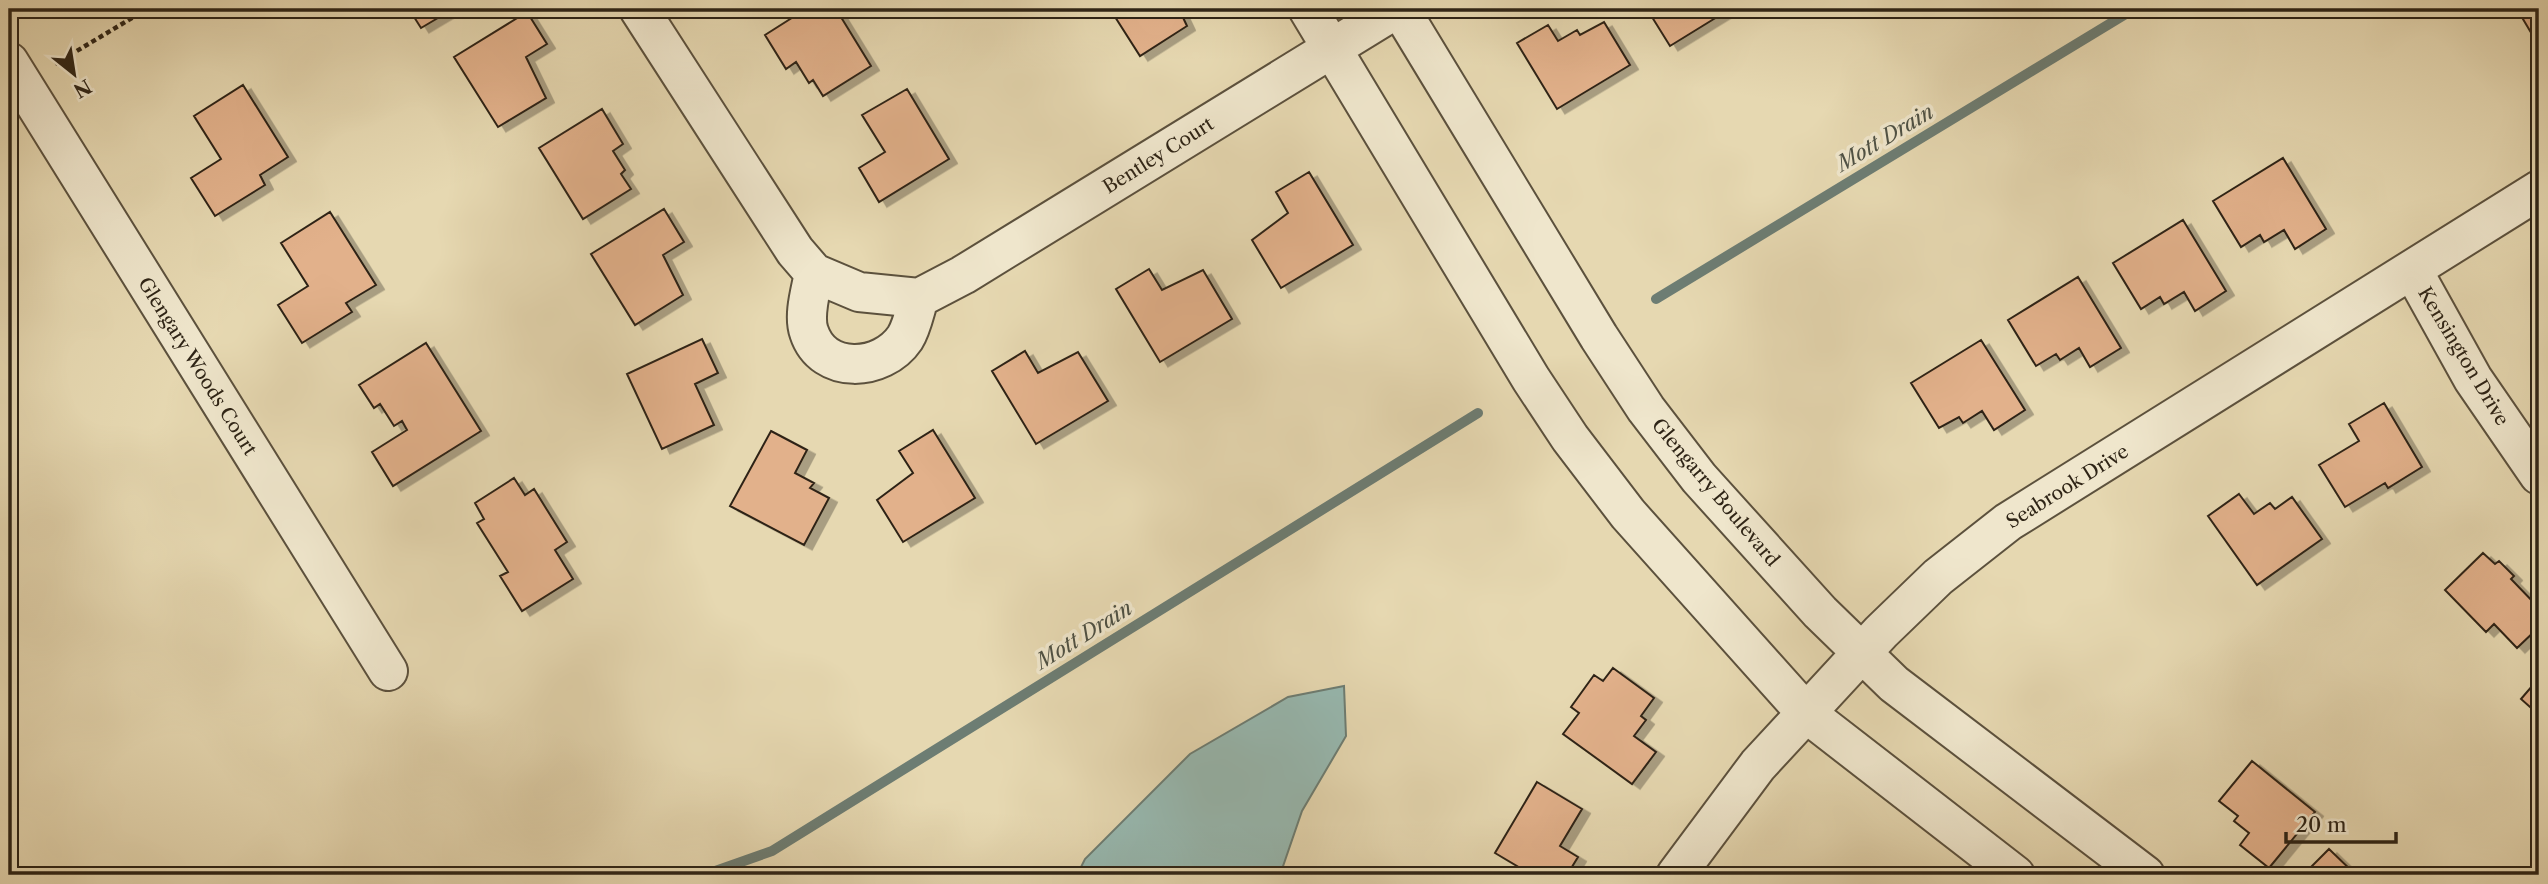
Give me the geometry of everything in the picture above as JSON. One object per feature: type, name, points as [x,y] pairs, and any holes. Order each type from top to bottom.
[{"type":"street","points":[[639,9],[795,251],[814,273],[859,292],[919,298],[905,338],[889,354],[869,364],[848,365],[822,353],[809,331],[808,308],[814,273]]},
{"type":"street","points":[[1308,9],[1570,438],[1628,514],[1806,713],[2015,875]]},
{"type":"street","name":"Bentley Court","points":[[919,298],[963,275],[1398,9]]},
{"type":"street","name":"Glengarry Boulevard","points":[[1398,9],[1646,409],[1699,478],[1894,684],[2145,875]]},
{"type":"street","name":"Glengary Woods Court","points":[[9,62],[387,671]]},
{"type":"street","name":"Seabrook Drive","points":[[1676,875],[1758,765],[1862,653],[1938,577],[2008,522],[2539,190]]},
{"type":"street","name":"Kensington Drive","points":[[2413,271],[2473,379],[2539,475]]},
{"type":"path","points":[[50,68],[147,9]]},
{"type":"water","points":[[1344,686],[1346,736],[1302,811],[1280,875],[1077,875],[1085,859],[1190,754],[1288,697]]},
{"type":"building","points":[[409,9],[453,9],[421,28]]},
{"type":"building","points":[[806,9],[836,9],[871,66],[823,96],[813,80],[809,83],[796,62],[786,69],[765,35]]},
{"type":"building","points":[[1110,9],[1179,9],[1187,26],[1140,56]]},
{"type":"building","points":[[1647,9],[1730,9],[1670,46]]},
{"type":"building","points":[[2517,9],[2539,9],[2539,46]]},
{"type":"building","points":[[527,12],[547,44],[526,57],[546,98],[498,127],[454,57]]},
{"type":"building","points":[[1604,22],[1630,65],[1557,109],[1517,43],[1548,25],[1558,41],[1577,30],[1580,35]]},
{"type":"building","points":[[243,85],[288,157],[260,175],[265,185],[215,216],[191,178],[221,159],[194,116]]},
{"type":"building","points":[[907,89],[949,159],[879,202],[859,168],[885,152],[862,115]]},
{"type":"building","points":[[602,109],[623,144],[613,151],[625,170],[621,174],[631,189],[583,219],[539,148]]},
{"type":"building","points":[[2283,158],[2326,229],[2295,249],[2284,230],[2264,242],[2260,235],[2241,247],[2213,201]]},
{"type":"building","points":[[1309,172],[1353,245],[1281,288],[1252,240],[1288,213],[1276,192]]},
{"type":"building","points":[[664,209],[684,242],[663,255],[683,295],[635,325],[591,254]]},
{"type":"building","points":[[330,212],[376,285],[346,303],[352,312],[302,343],[278,305],[308,286],[281,243]]},
{"type":"building","points":[[2183,220],[2226,291],[2195,311],[2184,292],[2164,304],[2160,297],[2141,309],[2113,263]]},
{"type":"building","points":[[1149,269],[1162,290],[1203,270],[1232,319],[1160,362],[1116,289]]},
{"type":"building","points":[[2078,277],[2121,348],[2090,367],[2079,348],[2060,360],[2056,354],[2036,366],[2008,320]]},
{"type":"building","points":[[702,339],[718,373],[695,384],[714,425],[662,449],[627,374]]},
{"type":"building","points":[[1981,340],[2025,410],[1994,430],[1982,411],[1963,423],[1959,417],[1939,428],[1911,383]]},
{"type":"building","points":[[426,343],[481,431],[393,486],[372,452],[407,430],[402,421],[394,426],[380,404],[374,408],[359,385]]},
{"type":"building","points":[[1025,351],[1038,373],[1078,352],[1108,401],[1036,444],[992,371]]},
{"type":"building","points":[[2384,403],[2422,467],[2388,488],[2385,483],[2345,507],[2319,465],[2359,441],[2349,424]]},
{"type":"building","points":[[933,430],[975,498],[903,542],[877,500],[913,473],[899,451]]},
{"type":"building","points":[[771,431],[807,450],[795,473],[814,483],[810,488],[829,498],[804,545],[730,506]]},
{"type":"building","points":[[514,478],[525,495],[534,489],[567,542],[555,550],[573,579],[522,611],[500,576],[508,572],[477,523],[484,519],[475,503]]},
{"type":"building","points":[[2239,494],[2254,514],[2270,503],[2275,509],[2292,497],[2322,539],[2257,585],[2208,516]]},
{"type":"building","points":[[2483,553],[2495,564],[2499,561],[2514,576],[2511,579],[2539,608],[2539,627],[2517,648],[2494,624],[2486,632],[2445,590]]},
{"type":"building","points":[[1613,668],[1654,698],[1641,716],[1646,720],[1634,736],[1656,752],[1632,784],[1563,734],[1579,713],[1571,707],[1594,675],[1603,681]]},
{"type":"building","points":[[2539,678],[2539,715],[2521,699]]},
{"type":"building","points":[[2252,761],[2315,812],[2269,868],[2240,845],[2249,833],[2234,821],[2238,816],[2219,801]]},
{"type":"building","points":[[1537,782],[1582,809],[1560,846],[1578,857],[1567,875],[1532,875],[1495,853]]},
{"type":"building","points":[[2329,849],[2356,875],[2303,875]]},
{"type":"waterway","name":"Mott Drain","points":[[1656,299],[2134,9]]},
{"type":"waterway","name":"Mott Drain","points":[[704,875],[772,851],[1478,413]]}]
